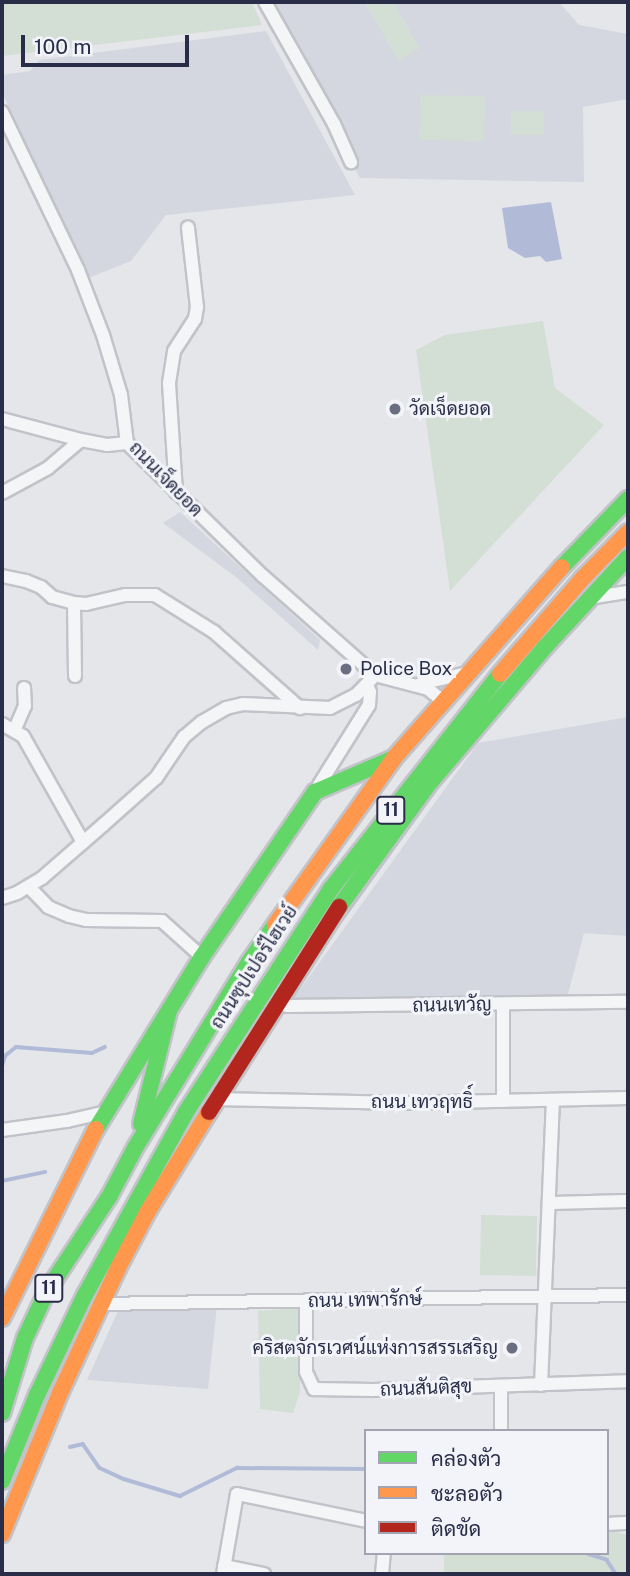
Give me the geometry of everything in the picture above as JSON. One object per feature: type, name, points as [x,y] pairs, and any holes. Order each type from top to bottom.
[{"type":"main road","name":"ถนนซุปเปอร์ไฮเวย์","points":[[2,1413],[25,1338],[47,1291],[109,1197],[135,1149],[249,962],[394,758],[579,548],[628,499]]},
{"type":"main road","name":"ถนนซุปเปอร์ไฮเวย์","points":[[2,1480],[57,1354],[132,1208],[186,1112],[330,890],[468,711],[583,578],[628,532]]},
{"type":"main road","points":[[2,1534],[101,1304],[148,1211],[276,1003],[345,898],[428,785],[589,598],[628,557]]},
{"type":"main road","points":[[2,1318],[105,1112],[202,957],[316,792],[394,758]]},
{"type":"main road","points":[[135,1149],[169,1012]]},
{"type":"main road","points":[[186,1112],[248,1047]]},
{"type":"main road","points":[[57,1354],[45,1357],[37,1353],[35,1348],[69,1281],[68,1258]]},
{"type":"street","points":[[265,2],[334,124],[351,162]]},
{"type":"street","name":"ถนนเจ็ดยอด","points":[[2,112],[78,270],[103,335],[121,394],[127,443],[371,680],[412,684],[434,692],[440,705]]},
{"type":"street","points":[[176,492],[169,383],[174,351],[195,319],[197,307],[188,228]]},
{"type":"street","points":[[2,419],[107,445],[127,443]]},
{"type":"street","points":[[2,493],[48,468],[81,440]]},
{"type":"street","points":[[2,576],[26,581],[41,587],[52,597],[74,603],[86,604],[125,595],[155,595],[214,632],[300,708]]},
{"type":"street","points":[[589,598],[628,592]]},
{"type":"street","points":[[74,603],[75,676]]},
{"type":"street","name":"ถนนเจ็ดยอด","points":[[412,684],[459,676],[475,667]]},
{"type":"street","points":[[2,898],[29,887],[156,778],[184,737],[202,722],[226,708],[243,704],[300,708],[340,705],[371,680]]},
{"type":"street","points":[[316,792],[369,705],[371,680]]},
{"type":"street","points":[[15,729],[25,706],[24,688]]},
{"type":"street","points":[[2,724],[15,729],[23,736],[83,842]]},
{"type":"street","points":[[29,887],[48,907],[69,916],[86,920],[162,921],[202,957]]},
{"type":"street","name":"ถนนเทวัญ","points":[[276,1003],[288,1006],[628,1002]]},
{"type":"street","points":[[503,1004],[503,1101]]},
{"type":"street","name":"ถนน เทวฤทธิ์","points":[[215,1099],[405,1103],[628,1098]]},
{"type":"street","points":[[541,1385],[553,1100]]},
{"type":"street","points":[[2,1130],[67,1121],[105,1112]]},
{"type":"street","points":[[549,1203],[628,1202]]},
{"type":"street","name":"ถนน เทพารักษ์","points":[[101,1304],[628,1295]]},
{"type":"street","name":"ถนนสันติสุข","points":[[306,1301],[306,1372],[314,1388],[501,1386],[628,1381]]},
{"type":"street","points":[[500,1429],[501,1386]]},
{"type":"street","points":[[264,1574],[223,1570],[237,1494],[364,1521]]},
{"type":"street","points":[[609,1524],[628,1523]]},
{"type":"street","points":[[382,1574],[384,1555]]},
{"type":"shaded area","points":[[2,2],[252,2],[262,25],[2,56]]},
{"type":"shaded area","points":[[269,2],[559,2],[579,25],[628,34],[628,99],[583,107],[584,182],[360,178]]},
{"type":"shaded area","points":[[364,2],[393,2],[420,48],[399,61]]},
{"type":"shaded area","points":[[266,31],[355,195],[166,215],[131,261],[86,279],[2,92],[2,75],[30,71],[39,60]]},
{"type":"shaded area","points":[[420,95],[485,96],[484,141],[419,140]]},
{"type":"shaded area","points":[[511,111],[544,111],[544,135],[511,135]]},
{"type":"shaded area","points":[[543,321],[555,388],[604,425],[450,591],[416,350],[445,335]]},
{"type":"shaded area","points":[[180,512],[320,640],[318,650],[236,577],[163,523]]},
{"type":"shaded area","points":[[628,717],[628,936],[584,933],[567,998],[293,999],[478,743]]},
{"type":"shaded area","points":[[481,1215],[537,1216],[536,1276],[480,1275]]},
{"type":"shaded area","points":[[217,1306],[208,1389],[87,1380],[118,1311]]},
{"type":"shaded area","points":[[302,1308],[300,1391],[293,1413],[260,1409],[258,1311]]},
{"type":"shaded area","points":[[609,1530],[628,1535],[628,1574],[444,1574],[444,1555],[609,1555]]},
{"type":"water","points":[[551,202],[562,259],[546,262],[540,256],[525,258],[508,248],[502,208]]},
{"type":"waterway","points":[[335,929],[439,785]]},
{"type":"waterway","points":[[2,1066],[5,1056],[16,1047],[92,1053],[105,1047]]},
{"type":"waterway","points":[[2,1181],[45,1172]]},
{"type":"waterway","points":[[70,1447],[83,1444],[100,1468],[124,1479],[180,1496],[237,1468],[364,1469]]},
{"type":"waterway","points":[[592,1555],[607,1560],[616,1574]]},
{"type":"traffic: fast","points":[[562,567],[628,499]]},
{"type":"traffic: fast","points":[[339,907],[428,785],[545,647],[628,557]]},
{"type":"traffic: fast","points":[[2,1481],[37,1395],[85,1295],[186,1112],[330,890],[500,674]]},
{"type":"traffic: fast","points":[[315,792],[394,758]]},
{"type":"traffic: fast","points":[[96,1129],[202,957],[315,792]]},
{"type":"traffic: fast","points":[[2,1413],[25,1338],[47,1291],[109,1197],[135,1148],[249,962],[275,925]]},
{"type":"traffic: fast","points":[[141,1124],[169,1011]]},
{"type":"traffic: slow","points":[[500,674],[583,578],[628,532]]},
{"type":"traffic: slow","points":[[275,925],[394,758],[562,567]]},
{"type":"traffic: slow","points":[[2,1534],[61,1391],[118,1268],[148,1211],[209,1112]]},
{"type":"traffic: slow","points":[[2,1318],[96,1129]]},
{"type":"traffic: jam","points":[[209,1112],[339,907]]},
{"type":"place","name":"วัดเจ็ดยอด","points":[[395,409]]},
{"type":"place","name":"Police Box","points":[[346,669]]},
{"type":"place","name":"คริสตจักรเวศน์แห่งการสรรเสริญ","points":[[512,1348]]}]
